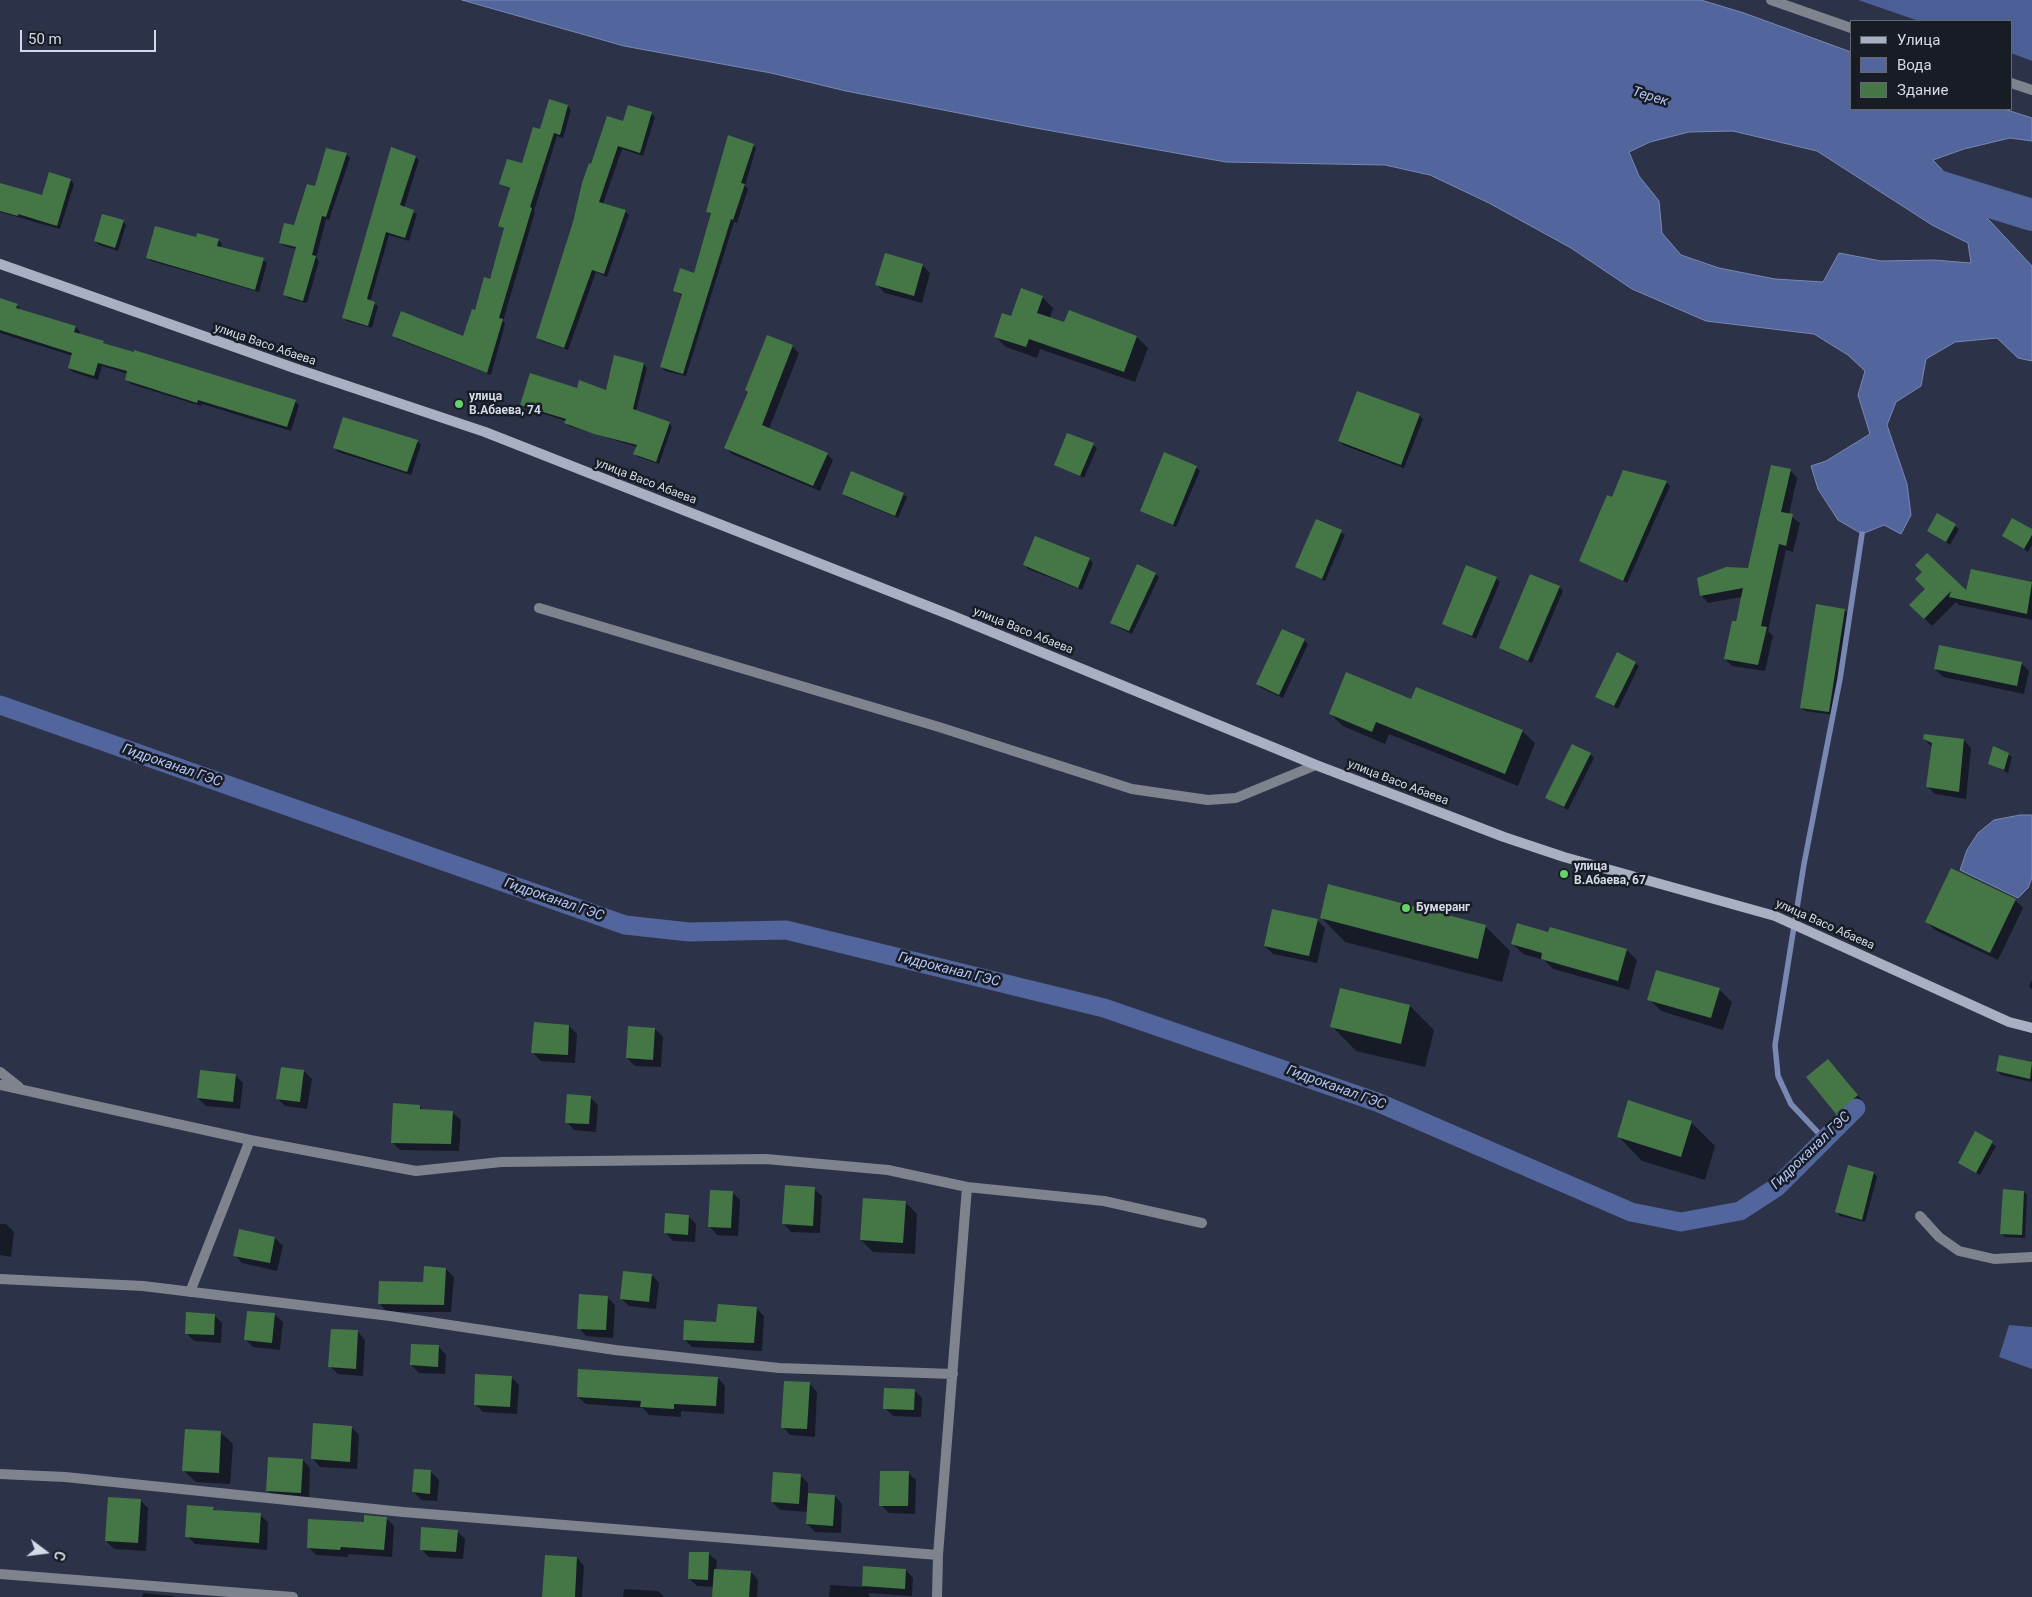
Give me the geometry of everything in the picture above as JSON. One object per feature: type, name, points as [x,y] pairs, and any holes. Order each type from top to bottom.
[{"type":"main road","name":"улица Васо Абаева","points":[[0,264],[294,368],[485,432],[953,616],[1316,765],[1534,848],[1775,916],[2009,1022],[2032,1028]]},
{"type":"street","points":[[1771,0],[1850,28]]},
{"type":"street","points":[[2012,83],[2032,90]]},
{"type":"street","points":[[539,608],[939,727],[1132,789],[1208,800],[1236,798],[1316,765]]},
{"type":"street","points":[[0,1072],[20,1088]]},
{"type":"street","points":[[0,1085],[250,1140],[416,1171],[501,1162],[766,1160],[888,1170],[967,1187],[1104,1201],[1202,1222]]},
{"type":"street","points":[[190,1292],[250,1140]]},
{"type":"street","points":[[937,1597],[938,1555],[967,1187]]},
{"type":"street","points":[[1920,1216],[1939,1237],[1959,1251],[1994,1259],[2032,1257]]},
{"type":"street","points":[[0,1279],[143,1286],[390,1316],[615,1350],[779,1368],[953,1374]]},
{"type":"street","points":[[0,1474],[65,1477],[403,1512],[938,1555]]},
{"type":"street","points":[[0,1574],[293,1597]]},
{"type":"shaded area","points":[[1858,0],[2032,0],[2032,61],[2012,53],[2012,20],[1916,20]]},
{"type":"shaded area","points":[[2009,1325],[2032,1327],[2032,1369],[1999,1357]]},
{"type":"water","points":[[462,0],[1701,0],[1744,13],[1850,52],[1850,110],[2007,110],[2032,118],[2032,141],[2010,138],[1964,149],[1933,160],[2032,266],[2032,361],[2018,358],[1997,338],[1955,342],[1926,359],[1921,386],[1896,402],[1887,425],[1907,484],[1911,515],[1901,534],[1884,525],[1862,534],[1838,520],[1818,489],[1811,466],[1826,461],[1870,434],[1858,395],[1865,371],[1848,355],[1814,334],[1706,321],[1632,289],[1571,248],[1489,203],[1430,175],[1385,165],[1226,162],[1030,127],[846,91],[771,73],[624,46]],"holes":[[[1733,131],[1817,151],[1932,225],[1968,243],[1971,263],[1934,260],[1881,261],[1839,253],[1823,282],[1775,279],[1719,268],[1681,255],[1662,233],[1659,201],[1639,176],[1629,152],[1650,142],[1689,132]]]},
{"type":"water","points":[[2020,815],[2032,815],[2032,878],[2028,888],[2018,898],[1960,870],[1967,850],[1978,833],[1994,820]]},
{"type":"building","points":[[549,99],[568,105],[560,135],[554,133],[530,207],[532,208],[499,318],[503,319],[487,373],[392,336],[401,311],[463,336],[472,309],[475,310],[484,277],[490,279],[504,228],[498,226],[510,188],[499,184],[507,159],[522,163],[533,127],[540,129]]},
{"type":"building","points":[[628,105],[652,112],[640,153],[618,146],[599,202],[626,210],[604,274],[592,270],[564,348],[536,338],[573,222],[582,183],[589,163],[591,164],[607,116],[623,121]]},
{"type":"building","points":[[728,135],[754,144],[741,183],[745,184],[733,220],[731,219],[683,374],[660,367],[682,294],[673,291],[680,268],[694,273],[711,213],[706,212]]},
{"type":"building","points":[[391,147],[416,156],[400,205],[414,210],[405,238],[386,232],[367,299],[375,302],[368,326],[342,318]]},
{"type":"building","points":[[326,148],[347,153],[326,217],[322,216],[312,255],[316,256],[303,301],[283,295],[296,247],[279,243],[284,223],[294,225],[307,184],[315,186]]},
{"type":"building","points":[[49,172],[71,179],[57,226],[18,214],[18,216],[0,211],[0,183],[42,195]]},
{"type":"building","points":[[102,214],[124,220],[115,248],[94,241]]},
{"type":"building","points":[[155,226],[196,237],[197,233],[219,239],[217,246],[264,258],[255,290],[146,258]]},
{"type":"building","points":[[885,253],[923,264],[914,296],[875,285]]},
{"type":"building","points":[[1021,288],[1043,296],[1037,313],[1064,322],[1069,310],[1137,336],[1124,372],[1029,339],[1026,347],[994,337],[1002,313],[1011,316]]},
{"type":"building","points":[[0,298],[18,304],[16,308],[76,326],[74,332],[104,341],[103,343],[134,352],[134,350],[296,400],[287,427],[198,400],[197,403],[125,380],[127,371],[98,363],[94,376],[68,368],[72,353],[0,330]]},
{"type":"building","points":[[767,335],[793,345],[762,425],[828,453],[813,486],[724,448],[748,392],[745,390]]},
{"type":"building","points":[[614,355],[644,363],[633,409],[670,422],[656,462],[633,454],[637,445],[594,434],[564,423],[566,419],[520,405],[530,373],[577,388],[579,380],[606,390]]},
{"type":"building","points":[[1357,391],[1420,414],[1401,465],[1338,441]]},
{"type":"building","points":[[343,417],[418,440],[407,472],[333,448]]},
{"type":"building","points":[[1067,433],[1094,443],[1080,476],[1054,465]]},
{"type":"building","points":[[1164,452],[1197,466],[1173,525],[1140,511]]},
{"type":"building","points":[[1771,465],[1791,469],[1781,512],[1793,514],[1786,546],[1779,544],[1761,626],[1767,627],[1758,665],[1724,659],[1732,621],[1736,621],[1743,588],[1700,596],[1697,578],[1726,567],[1748,568]]},
{"type":"building","points":[[1623,470],[1667,481],[1623,581],[1579,561],[1607,495],[1612,497]]},
{"type":"building","points":[[851,471],[904,493],[895,516],[842,494]]},
{"type":"building","points":[[1937,513],[1956,524],[1946,542],[1927,531]]},
{"type":"building","points":[[2012,518],[2032,529],[2032,535],[2024,549],[2002,536]]},
{"type":"building","points":[[1316,519],[1342,530],[1322,579],[1295,567]]},
{"type":"building","points":[[1035,536],[1090,558],[1078,588],[1023,565]]},
{"type":"building","points":[[1927,553],[1966,590],[1971,569],[2032,582],[2027,614],[1949,597],[1951,591],[1924,619],[1909,605],[1925,589],[1915,579],[1922,572],[1915,565]]},
{"type":"building","points":[[1137,564],[1156,573],[1129,631],[1110,623]]},
{"type":"building","points":[[1466,565],[1497,577],[1472,636],[1442,624]]},
{"type":"building","points":[[1530,574],[1560,586],[1528,661],[1499,648]]},
{"type":"building","points":[[1816,604],[1845,609],[1829,712],[1800,708]]},
{"type":"building","points":[[1282,629],[1305,639],[1279,695],[1256,684]]},
{"type":"building","points":[[1939,645],[2022,662],[2017,686],[1934,669]]},
{"type":"building","points":[[1617,652],[1636,662],[1614,706],[1595,697]]},
{"type":"building","points":[[1346,672],[1411,699],[1416,687],[1523,730],[1505,774],[1376,722],[1372,732],[1329,714]]},
{"type":"building","points":[[1924,734],[1964,739],[1959,792],[1926,787],[1932,743],[1923,739]]},
{"type":"building","points":[[1572,744],[1591,753],[1564,807],[1545,798]]},
{"type":"building","points":[[1993,746],[2009,753],[2004,770],[1988,764]]},
{"type":"building","points":[[1951,868],[2016,899],[1990,953],[1925,922]]},
{"type":"building","points":[[1328,884],[1486,925],[1478,959],[1320,918]]},
{"type":"building","points":[[1272,909],[1318,919],[1309,956],[1264,946]]},
{"type":"building","points":[[1517,923],[1548,932],[1550,927],[1627,949],[1618,981],[1541,959],[1542,953],[1511,944]]},
{"type":"building","points":[[1656,970],[1720,988],[1711,1018],[1647,1000]]},
{"type":"building","points":[[1340,988],[1410,1005],[1401,1044],[1330,1027]]},
{"type":"building","points":[[534,1022],[569,1025],[568,1055],[531,1053]]},
{"type":"building","points":[[628,1026],[655,1028],[653,1060],[626,1058]]},
{"type":"building","points":[[1999,1055],[2032,1062],[2030,1079],[1996,1071]]},
{"type":"building","points":[[1828,1059],[1858,1095],[1836,1114],[1806,1077]]},
{"type":"building","points":[[281,1067],[304,1070],[300,1102],[276,1099]]},
{"type":"building","points":[[200,1070],[236,1074],[233,1102],[197,1098]]},
{"type":"building","points":[[567,1094],[591,1096],[589,1124],[565,1123]]},
{"type":"building","points":[[1628,1100],[1692,1121],[1681,1157],[1617,1137]]},
{"type":"building","points":[[393,1103],[420,1105],[420,1109],[453,1111],[451,1144],[391,1143]]},
{"type":"building","points":[[1975,1131],[1993,1141],[1976,1173],[1958,1163]]},
{"type":"building","points":[[1848,1165],[1874,1172],[1862,1220],[1835,1212]]},
{"type":"building","points":[[785,1185],[815,1187],[813,1226],[782,1224]]},
{"type":"building","points":[[2003,1189],[2024,1191],[2022,1235],[2000,1234]]},
{"type":"building","points":[[710,1190],[733,1191],[731,1228],[708,1227]]},
{"type":"building","points":[[863,1198],[906,1201],[903,1243],[860,1240]]},
{"type":"building","points":[[665,1213],[689,1215],[688,1235],[664,1233]]},
{"type":"building","points":[[239,1229],[275,1237],[270,1263],[233,1256]]},
{"type":"building","points":[[424,1266],[446,1268],[444,1305],[378,1304],[379,1281],[423,1282]]},
{"type":"building","points":[[623,1271],[652,1274],[649,1302],[620,1299]]},
{"type":"building","points":[[579,1294],[608,1296],[606,1330],[577,1329]]},
{"type":"building","points":[[718,1304],[757,1307],[754,1343],[683,1340],[684,1320],[716,1322]]},
{"type":"building","points":[[247,1311],[275,1313],[272,1343],[244,1340]]},
{"type":"building","points":[[186,1312],[215,1314],[214,1335],[185,1334]]},
{"type":"building","points":[[331,1329],[358,1330],[356,1369],[328,1367]]},
{"type":"building","points":[[411,1344],[439,1345],[438,1367],[410,1365]]},
{"type":"building","points":[[578,1369],[718,1377],[716,1406],[674,1404],[674,1409],[640,1407],[641,1401],[577,1397]]},
{"type":"building","points":[[475,1374],[512,1376],[510,1407],[474,1405]]},
{"type":"building","points":[[784,1381],[810,1382],[807,1429],[781,1428]]},
{"type":"building","points":[[884,1388],[915,1389],[914,1410],[883,1409]]},
{"type":"building","points":[[313,1423],[352,1426],[350,1462],[311,1459]]},
{"type":"building","points":[[185,1429],[221,1431],[219,1473],[182,1471]]},
{"type":"building","points":[[268,1457],[303,1459],[301,1493],[266,1491]]},
{"type":"building","points":[[414,1469],[431,1470],[430,1494],[412,1492]]},
{"type":"building","points":[[880,1471],[909,1471],[908,1506],[879,1506]]},
{"type":"building","points":[[773,1472],[801,1474],[799,1504],[771,1502]]},
{"type":"building","points":[[808,1493],[835,1495],[833,1526],[806,1524]]},
{"type":"building","points":[[108,1497],[141,1499],[138,1543],[105,1541]]},
{"type":"building","points":[[187,1505],[214,1507],[213,1510],[261,1513],[259,1543],[185,1537]]},
{"type":"building","points":[[364,1515],[387,1517],[384,1550],[341,1547],[340,1550],[307,1548],[308,1519],[364,1522]]},
{"type":"building","points":[[421,1527],[458,1530],[456,1552],[420,1550]]},
{"type":"building","points":[[689,1552],[709,1552],[708,1580],[688,1579]]},
{"type":"building","points":[[545,1555],[577,1557],[575,1597],[542,1597]]},
{"type":"building","points":[[863,1566],[906,1569],[905,1589],[862,1586]]},
{"type":"building","points":[[714,1569],[751,1571],[749,1597],[712,1597]]},
{"type":"waterway","name":"Терек","points":[[1922,181],[2032,215]]},
{"type":"waterway","points":[[1825,1140],[1791,1104],[1778,1076],[1775,1045],[1804,864],[1840,679],[1862,534]]},
{"type":"waterway","name":"Гидроканал ГЭС","points":[[0,705],[625,925],[689,932],[786,930],[1104,1008],[1377,1102],[1631,1212],[1681,1222],[1740,1211],[1777,1187],[1856,1108]]},
{"type":"place","name":"улица В.Абаева, 74","points":[[459,404]]},
{"type":"place","name":"улица В.Абаева, 67","points":[[1564,874]]},
{"type":"place","name":"Бумеранг","points":[[1406,908]]}]
